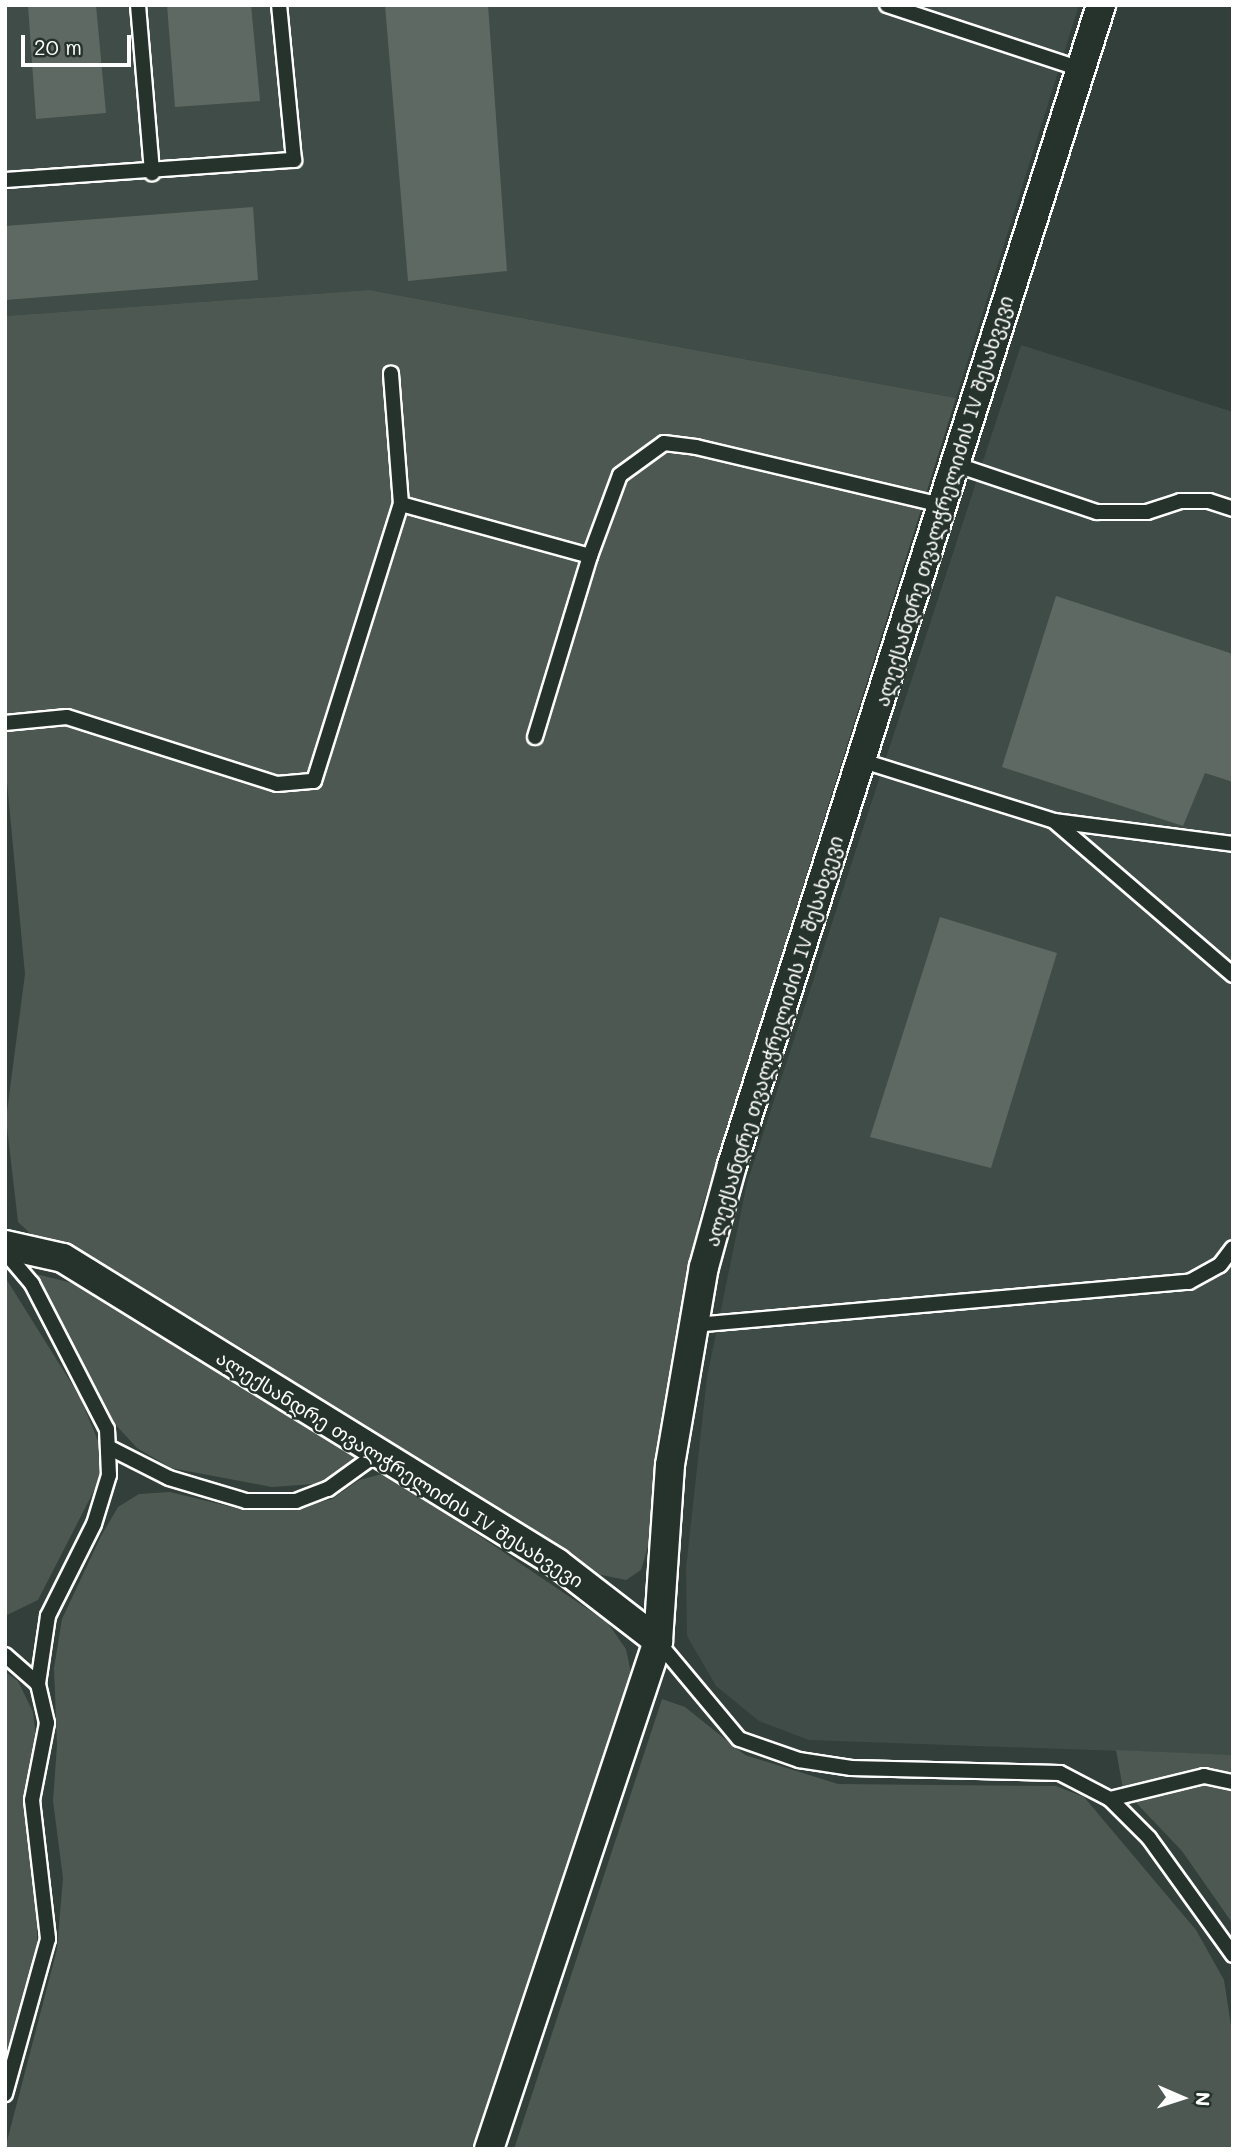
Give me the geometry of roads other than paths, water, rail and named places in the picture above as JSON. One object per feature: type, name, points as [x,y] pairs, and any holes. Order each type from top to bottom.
[{"type":"street","name":"ალექსანდრე თვალჭრელიძის IV შესახვევი","points":[[658,1641],[670,1465],[704,1267],[754,1090],[863,761],[941,505],[1101,5]]},
{"type":"street","name":"ალექსანდრე თვალჭრელიძის IV შესახვევი","points":[[5,1245],[63,1258],[557,1563],[658,1641]]},
{"type":"street","points":[[489,2149],[658,1641]]},
{"type":"lane","points":[[138,5],[152,173]]},
{"type":"lane","points":[[5,180],[152,173],[294,160],[279,5]]},
{"type":"lane","points":[[887,5],[1081,69]]},
{"type":"lane","points":[[5,723],[67,717],[277,784],[314,781],[401,504],[391,373]]},
{"type":"lane","points":[[535,737],[590,556],[620,475],[664,443],[696,447],[941,505]]},
{"type":"lane","points":[[954,464],[1097,512],[1147,512],[1181,501],[1209,501],[1233,509]]},
{"type":"lane","points":[[401,504],[590,556]]},
{"type":"lane","points":[[863,761],[1054,821],[1233,844]]},
{"type":"lane","points":[[1054,821],[1233,975]]},
{"type":"lane","points":[[694,1325],[1189,1282],[1220,1265],[1233,1248]]},
{"type":"lane","points":[[5,1252],[33,1284],[107,1429],[109,1475],[94,1524],[48,1616],[38,1684],[47,1723],[32,1800],[48,1940],[5,2094]]},
{"type":"lane","points":[[108,1447],[169,1478],[246,1501],[296,1501],[328,1489],[378,1452]]},
{"type":"lane","points":[[658,1641],[739,1739],[799,1760],[851,1768],[1060,1773],[1110,1799],[1149,1838],[1233,1955]]},
{"type":"lane","points":[[5,1655],[38,1684]]},
{"type":"lane","points":[[1110,1799],[1204,1776],[1233,1782]]}]
